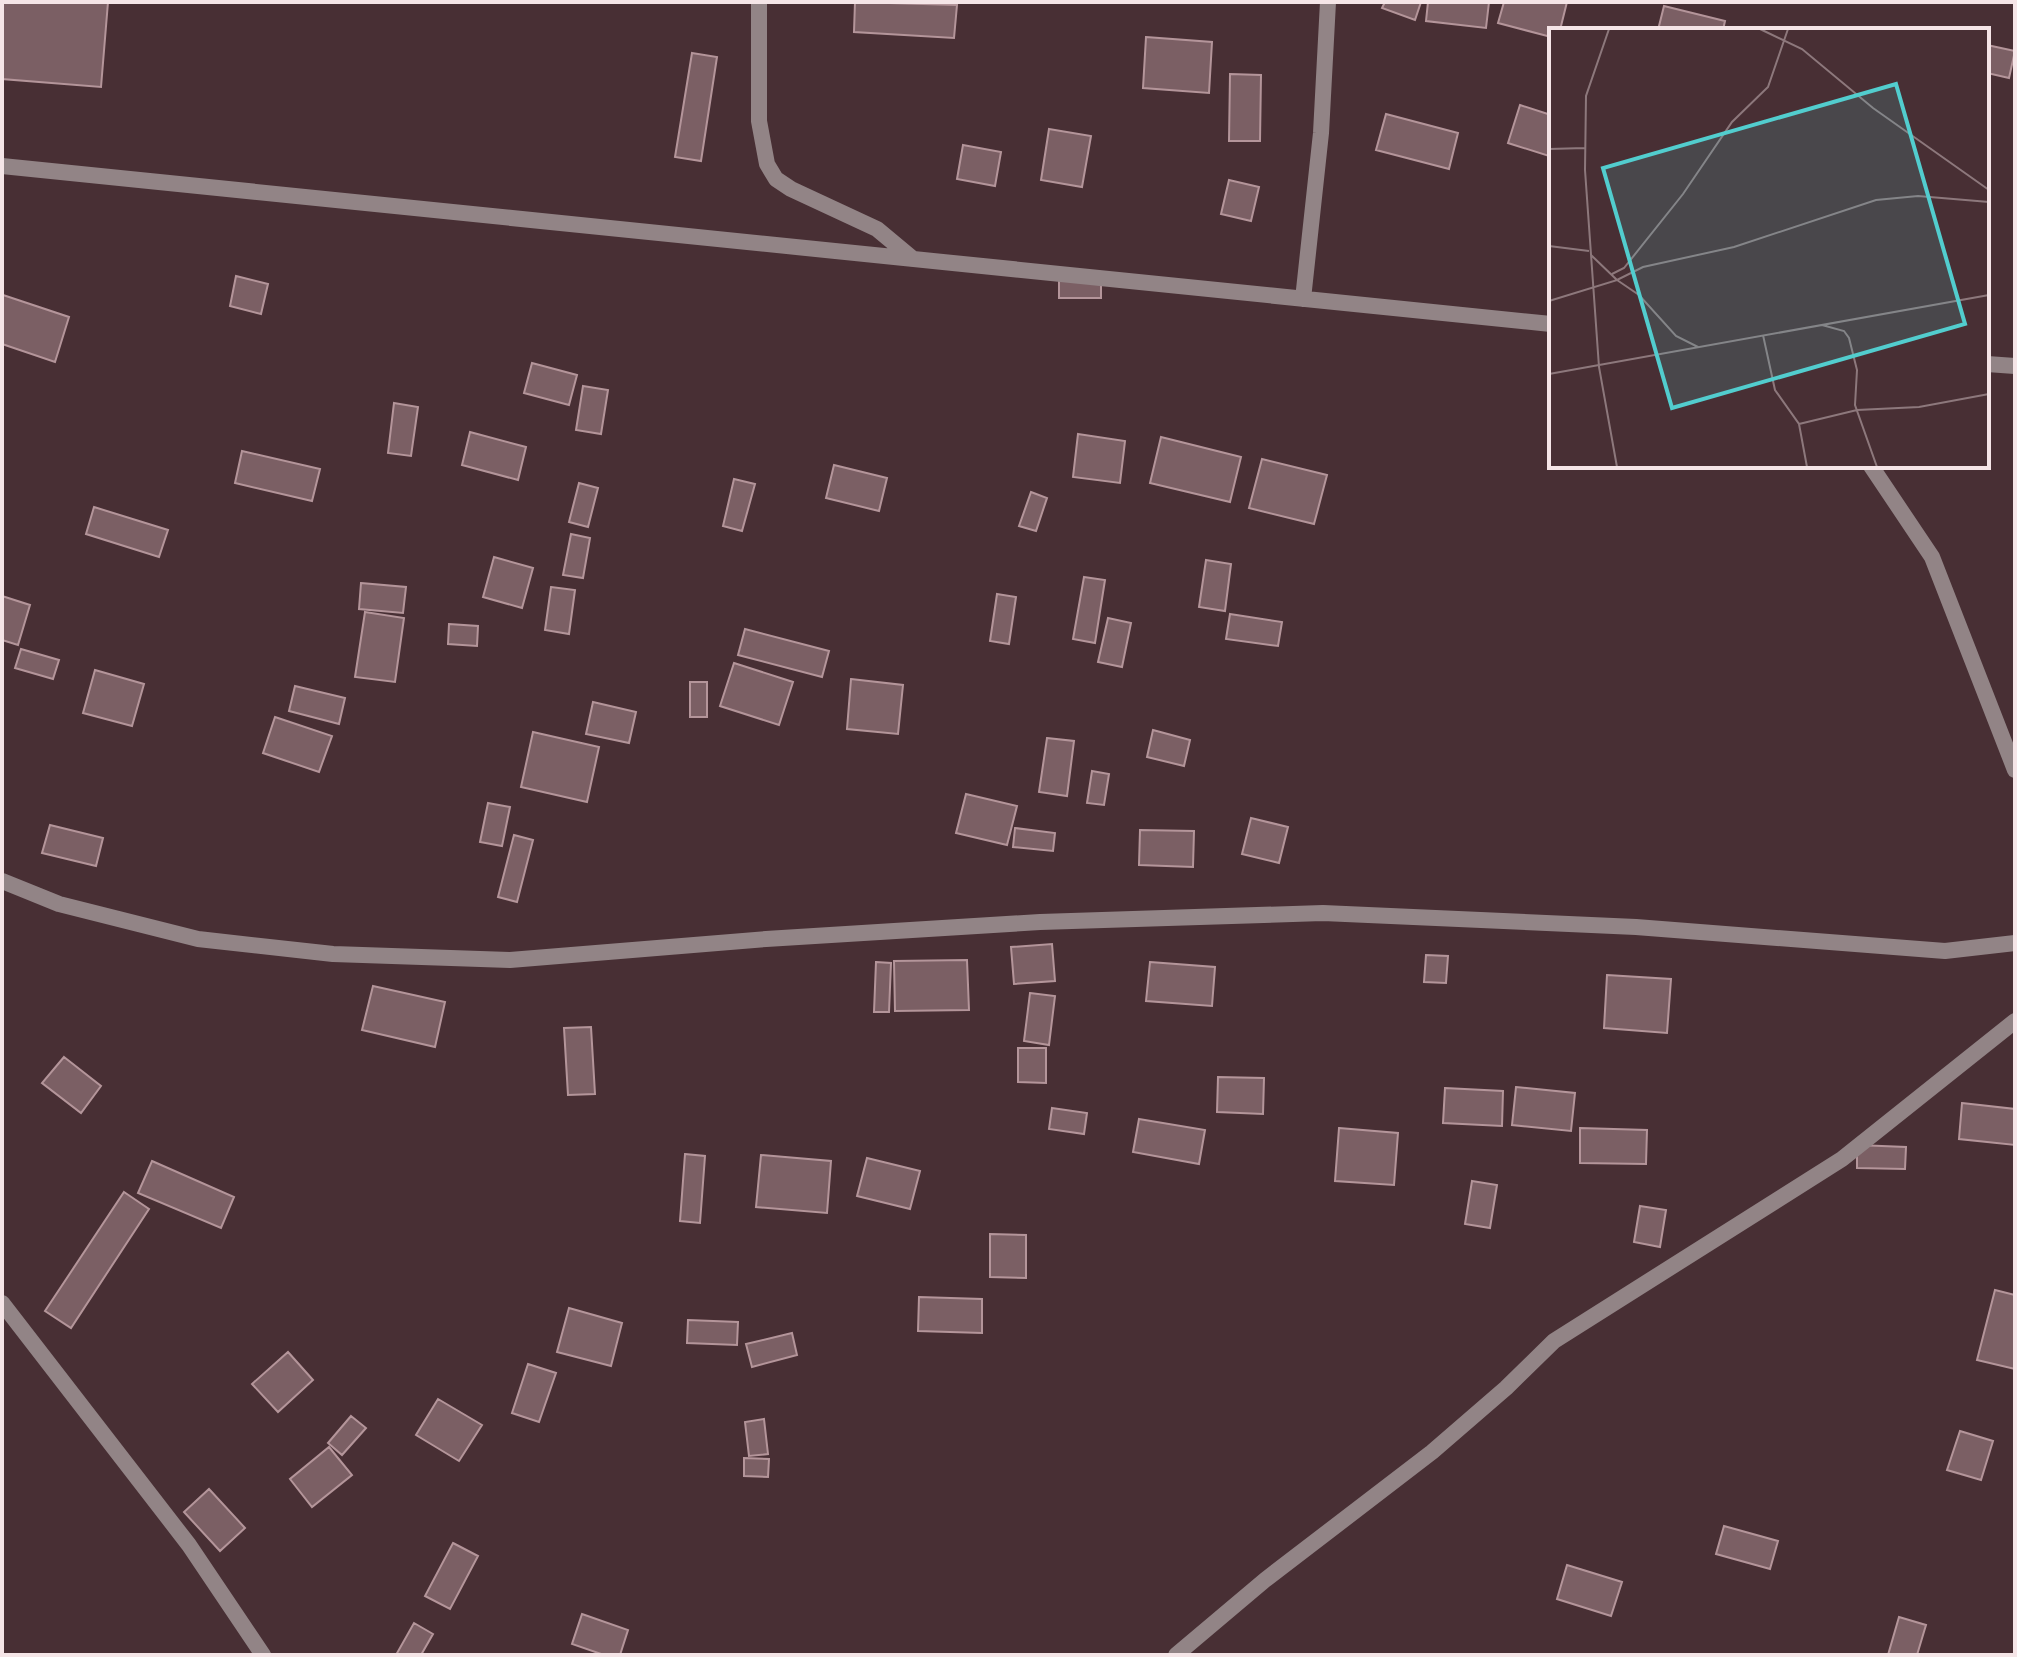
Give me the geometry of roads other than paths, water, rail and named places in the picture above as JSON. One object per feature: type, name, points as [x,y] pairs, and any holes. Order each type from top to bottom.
[{"type":"street","points":[[759,2],[759,121],[767,164],[776,179],[791,189],[877,229],[913,259]]},
{"type":"street","points":[[1303,299],[1321,133],[1328,2]]},
{"type":"street","points":[[2,166],[1549,324]]},
{"type":"street","points":[[1989,364],[2015,366]]},
{"type":"street","points":[[1872,468],[1932,557],[2015,770]]},
{"type":"street","points":[[2,881],[59,904],[198,939],[333,954],[510,960],[766,939],[1024,923],[1323,913],[1636,927],[1945,951],[2015,943]]},
{"type":"street","points":[[1176,1655],[1265,1580],[1432,1452],[1506,1388],[1554,1341],[1842,1159],[2015,1021]]},
{"type":"street","points":[[2,1303],[189,1545],[263,1655]]}]
